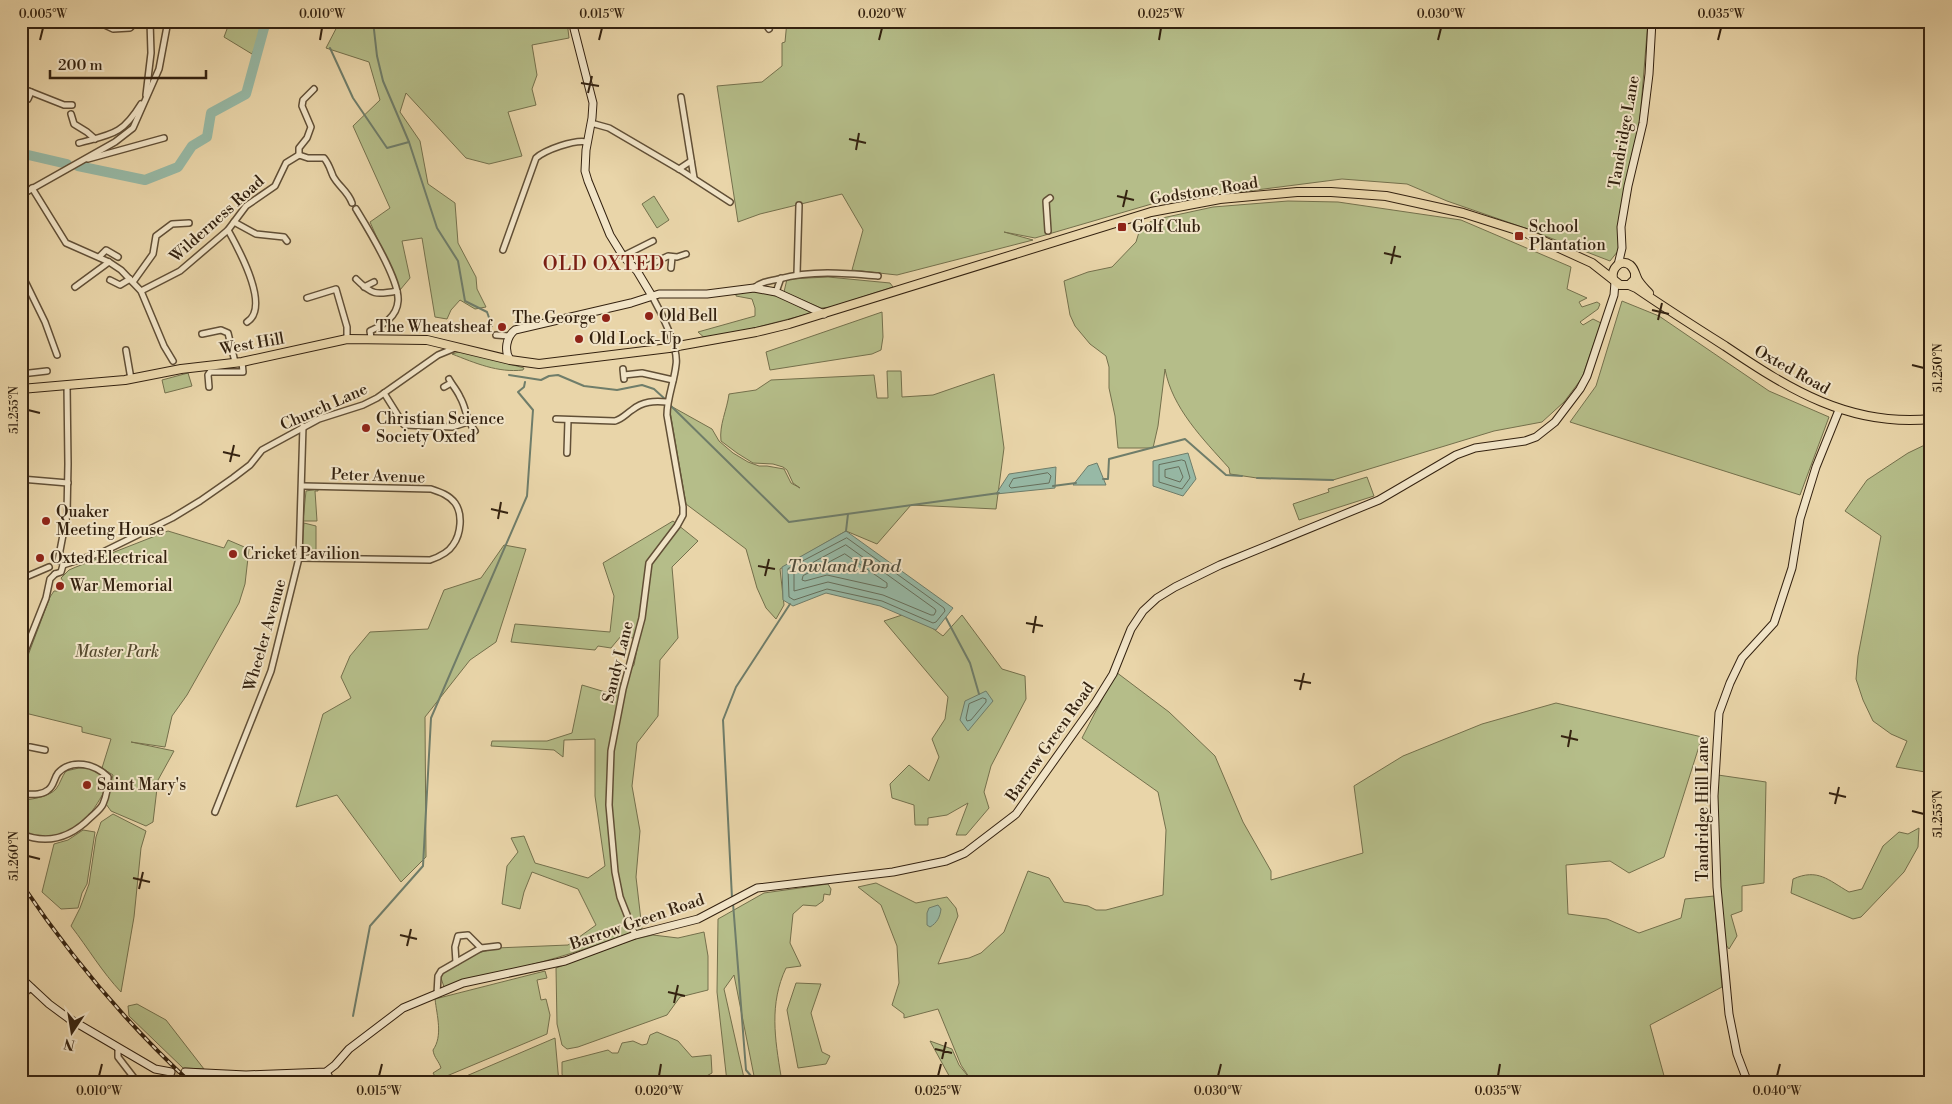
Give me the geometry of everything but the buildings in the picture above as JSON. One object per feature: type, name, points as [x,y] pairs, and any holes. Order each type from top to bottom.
[{"type":"main road","name":"Godstone Road","points":[[442,343],[526,364],[550,364],[669,348],[756,332],[824,314],[1151,212],[1220,199],[1297,192],[1386,196],[1463,213],[1526,233],[1592,263],[1614,280]]},
{"type":"main road","name":"Godstone Road","points":[[1592,263],[1616,266]]},
{"type":"main road","points":[[1628,264],[1633,268],[1635,275],[1632,282],[1626,285],[1614,280],[1613,270],[1616,266],[1628,264]]},
{"type":"main road","name":"Oxted Road","points":[[1635,275],[1655,301]]},
{"type":"main road","name":"Oxted Road","points":[[1626,285],[1655,301],[1792,389],[1839,410],[1894,420],[1931,419]]},
{"type":"main road","name":"West Hill","points":[[23,389],[131,378],[181,369],[238,362],[347,339],[427,340],[442,343]]},
{"type":"street","points":[[96,21],[113,29],[130,28],[137,21]]},
{"type":"street","points":[[79,142],[115,134],[131,121],[146,98],[152,53],[150,21]]},
{"type":"street","points":[[21,195],[114,142],[133,128],[159,69],[168,21]]},
{"type":"street","points":[[572,21],[593,103],[585,162],[588,181],[610,235],[623,256],[637,271],[652,296]]},
{"type":"street","name":"Tandridge Lane","points":[[1628,264],[1622,248],[1621,227],[1626,194],[1643,122],[1649,74],[1652,21]]},
{"type":"street","points":[[765,23],[769,29]]},
{"type":"street","points":[[21,88],[64,104],[72,105]]},
{"type":"street","points":[[314,89],[303,100],[302,106],[311,127],[307,138],[299,148],[299,155],[308,158],[324,158],[330,166],[333,176],[348,194],[352,203]]},
{"type":"street","points":[[28,100],[31,92]]},
{"type":"street","points":[[681,97],[694,178]]},
{"type":"street","points":[[72,114],[74,124],[95,139]]},
{"type":"street","points":[[591,123],[609,128],[694,178],[730,202]]},
{"type":"street","points":[[78,162],[164,138]]},
{"type":"street","points":[[503,250],[536,158],[541,154],[574,142],[587,142]]},
{"type":"street","name":"Wilderness Road","points":[[141,291],[180,271],[228,230],[246,206],[275,186],[286,163],[299,155]]},
{"type":"street","points":[[679,169],[691,161]]},
{"type":"street","points":[[32,188],[66,243],[100,256],[132,281],[141,291],[164,346],[173,361]]},
{"type":"street","points":[[1048,231],[1045,207],[1046,201],[1050,198]]},
{"type":"street","points":[[797,274],[799,205]]},
{"type":"street","points":[[356,209],[383,255],[397,291],[398,301],[395,312],[388,322],[370,331],[371,338]]},
{"type":"street","points":[[110,280],[120,285],[132,281],[153,254],[156,236],[172,224],[189,222]]},
{"type":"street","points":[[234,222],[256,234],[285,237]]},
{"type":"street","points":[[228,230],[254,288],[255,312],[252,318],[246,322]]},
{"type":"street","points":[[623,256],[653,241]]},
{"type":"street","name":"Tandridge Lane","points":[[1616,266],[1622,248]]},
{"type":"street","points":[[100,256],[106,250],[118,257]]},
{"type":"street","points":[[637,271],[668,256],[677,257],[686,254]]},
{"type":"street","points":[[670,268],[672,256]]},
{"type":"street","points":[[75,287],[109,262]]},
{"type":"street","points":[[754,288],[760,283],[797,274],[835,272],[878,276]]},
{"type":"street","points":[[21,273],[45,322],[57,355]]},
{"type":"street","points":[[776,292],[781,278]]},
{"type":"street","points":[[356,279],[364,287],[378,295],[397,291]]},
{"type":"street","name":"Barrow Green Road","points":[[326,1072],[349,1049],[403,1008],[463,983],[564,961],[635,935],[698,919],[757,888],[893,872],[946,861],[965,853],[1016,814],[1095,703],[1113,674],[1130,629],[1157,598],[1220,565],[1378,500],[1456,455],[1475,448],[1525,441],[1545,432],[1580,389],[1587,376],[1614,295],[1614,280]]},
{"type":"street","points":[[364,287],[374,282]]},
{"type":"street","name":"Barrow Green Road","points":[[1614,295],[1626,285]]},
{"type":"street","points":[[487,355],[501,352],[506,348],[510,336],[515,330],[631,303],[652,296],[707,294],[754,288],[776,292],[824,314]]},
{"type":"street","points":[[307,298],[336,289],[347,327],[347,339]]},
{"type":"street","points":[[320,294],[322,302]]},
{"type":"street","name":"Sandy Lane","points":[[635,935],[620,897],[615,872],[609,805],[611,751],[622,689],[642,618],[649,564],[683,515],[668,422],[668,400],[677,363],[676,350],[652,296]]},
{"type":"street","points":[[202,334],[228,329],[243,372],[210,372],[208,376],[210,387]]},
{"type":"street","points":[[496,335],[510,336]]},
{"type":"street","points":[[439,354],[442,343]]},
{"type":"street","name":"Church Lane","points":[[63,565],[103,552],[183,512],[250,465],[262,450],[319,419],[363,405],[384,393],[439,354],[457,346]]},
{"type":"street","points":[[506,348],[510,360]]},
{"type":"street","points":[[126,350],[131,378]]},
{"type":"street","points":[[23,389],[23,374],[47,372]]},
{"type":"street","points":[[624,374],[642,373],[673,380]]},
{"type":"street","points":[[444,388],[450,381],[463,402],[468,422],[475,431]]},
{"type":"street","points":[[58,561],[67,514],[67,385]]},
{"type":"street","points":[[384,393],[404,425],[452,427],[468,422]]},
{"type":"street","points":[[556,419],[615,420],[647,402],[668,400]]},
{"type":"street","name":"Tandridge Hill Lane","points":[[1748,1083],[1737,1054],[1728,1014],[1719,915],[1714,833],[1714,796],[1719,713],[1724,697],[1742,658],[1774,623],[1792,568],[1800,519],[1816,467],[1839,410]]},
{"type":"street","points":[[567,453],[568,420]]},
{"type":"street","name":"Wheeler Avenue","points":[[215,812],[271,671],[299,558],[304,426]]},
{"type":"street","points":[[21,479],[68,483]]},
{"type":"street","name":"Peter Avenue","points":[[299,558],[430,560],[442,556],[453,546],[459,533],[460,519],[456,504],[445,494],[431,489],[303,486]]},
{"type":"street","points":[[21,579],[49,567],[52,562],[58,561],[63,565],[61,572],[55,574],[50,579],[46,598],[21,661]]},
{"type":"street","points":[[49,567],[51,572],[55,574]]},
{"type":"street","points":[[21,747],[45,750]]},
{"type":"street","points":[[21,794],[40,794],[48,791],[57,775],[65,768],[76,765],[93,766],[108,777],[108,789],[103,806],[79,829],[63,838],[48,839],[21,834]]},
{"type":"street","points":[[456,962],[455,947],[458,936],[468,935],[481,948]]},
{"type":"street","points":[[437,994],[438,976],[441,971],[481,948],[498,946]]},
{"type":"street","points":[[21,978],[49,1004],[68,1018],[155,1069],[171,1072]]},
{"type":"street","points":[[21,995],[32,988]]},
{"type":"street","points":[[118,1049],[118,1057],[138,1083]]},
{"type":"street","points":[[185,1072],[246,1075],[326,1072],[332,1083]]},
{"type":"green space","points":[[230,21],[267,21],[252,54],[224,37]]},
{"type":"green space","points":[[340,21],[567,21],[569,38],[532,45],[537,75],[532,89],[536,105],[508,112],[522,156],[489,164],[466,158],[406,93],[400,112],[420,141],[428,184],[455,203],[458,243],[476,277],[477,289],[486,307],[475,309],[460,300],[451,310],[447,319],[435,317],[422,238],[402,241],[410,278],[400,290],[370,222],[390,208],[353,126],[380,100],[369,62],[326,48]]},
{"type":"green space","points":[[787,21],[1648,21],[1640,119],[1623,204],[1618,251],[1610,261],[1522,227],[1447,201],[1407,184],[1342,179],[1155,203],[1035,238],[1004,232],[1033,240],[897,275],[852,270],[863,230],[842,194],[760,214],[738,222],[717,86],[762,82],[782,66],[782,43],[785,42]]},
{"type":"green space","points":[[654,196],[669,220],[657,228],[642,204]]},
{"type":"green space","points":[[1288,201],[1338,202],[1461,220],[1571,267],[1567,289],[1587,298],[1579,302],[1582,307],[1597,302],[1600,304],[1598,309],[1580,322],[1583,325],[1593,319],[1601,323],[1582,378],[1564,402],[1542,422],[1494,431],[1333,480],[1257,478],[1230,474],[1229,468],[1181,410],[1174,397],[1165,369],[1158,426],[1153,448],[1118,448],[1115,416],[1109,388],[1109,367],[1106,356],[1090,344],[1075,326],[1070,315],[1064,281],[1088,272],[1112,267],[1136,242],[1140,229],[1153,220],[1213,207]]},
{"type":"green space","points":[[828,277],[890,283],[893,287],[831,307],[821,308],[784,292],[787,279]]},
{"type":"green space","points":[[757,291],[780,297],[812,313],[707,340],[698,332],[755,316],[752,299],[736,296],[736,293]]},
{"type":"green space","points":[[1622,301],[1659,316],[1769,391],[1829,417],[1800,495],[1570,422],[1596,386]]},
{"type":"green space","points":[[882,312],[883,337],[881,350],[872,354],[770,370],[766,352]]},
{"type":"green space","points":[[462,351],[524,368],[523,370],[514,371],[496,369],[452,354]]},
{"type":"green space","points":[[887,371],[901,371],[902,397],[933,395],[994,374],[1004,448],[996,509],[911,505],[877,544],[846,531],[780,569],[784,605],[776,619],[766,608],[757,588],[746,549],[686,504],[669,405],[712,429],[719,441],[733,453],[748,462],[759,466],[784,469],[791,483],[800,488],[793,483],[787,470],[783,467],[773,464],[753,463],[721,441],[721,429],[729,394],[756,390],[771,380],[874,375],[877,398],[888,398]]},
{"type":"green space","points":[[188,373],[192,386],[165,393],[162,380]]},
{"type":"green space","points":[[1931,442],[1931,773],[1896,767],[1907,741],[1891,734],[1873,721],[1856,679],[1858,656],[1881,536],[1845,511],[1867,480],[1908,453]]},
{"type":"green space","points":[[1367,477],[1374,496],[1299,520],[1293,504],[1329,492],[1328,489]]},
{"type":"green space","points":[[318,489],[318,491],[315,491],[317,521],[303,521],[306,491]]},
{"type":"green space","points":[[673,521],[698,541],[672,567],[678,638],[660,660],[658,716],[637,743],[632,786],[640,831],[636,877],[642,929],[556,958],[444,987],[440,975],[471,955],[496,948],[568,945],[596,925],[578,889],[532,872],[520,909],[502,904],[507,866],[518,852],[511,838],[524,836],[535,863],[588,878],[605,866],[595,796],[595,739],[564,740],[563,757],[554,750],[491,746],[492,741],[547,741],[572,733],[582,685],[612,694],[634,665],[639,639],[621,636],[611,648],[598,646],[595,650],[511,642],[515,624],[610,632],[614,596],[603,563]]},
{"type":"green space","points":[[304,523],[316,526],[316,550],[313,554],[334,555],[334,557],[304,555],[302,553]]},
{"type":"green space","name":"Master Park","points":[[168,531],[224,548],[228,540],[249,549],[245,584],[239,603],[187,695],[172,716],[165,747],[131,742],[174,751],[158,780],[153,822],[146,826],[111,811],[106,804],[113,775],[102,768],[111,739],[82,732],[82,727],[21,712],[21,674],[50,597],[54,591],[61,591],[65,584],[61,578],[69,570]]},
{"type":"green space","points":[[504,545],[526,549],[496,642],[470,660],[425,717],[426,857],[401,882],[337,795],[296,807],[323,714],[351,698],[341,677],[350,656],[370,632],[428,629],[444,590],[481,578]]},
{"type":"green space","points":[[911,612],[943,636],[962,615],[1002,669],[1025,676],[1026,699],[991,766],[984,792],[989,808],[966,835],[956,835],[968,803],[947,815],[928,818],[928,825],[915,825],[914,805],[892,798],[890,784],[909,765],[929,781],[939,757],[932,739],[945,719],[948,697],[884,621]]},
{"type":"green space","points":[[1116,672],[1169,712],[1215,756],[1243,822],[1271,871],[1271,880],[1363,853],[1354,786],[1403,756],[1482,724],[1556,703],[1702,737],[1664,857],[1629,873],[1610,861],[1566,865],[1568,914],[1607,919],[1639,933],[1681,918],[1685,899],[1714,896],[1722,987],[1650,1025],[1666,1083],[953,1083],[930,1041],[952,1049],[959,1065],[971,1080],[961,1065],[938,1009],[904,1018],[904,1014],[892,1005],[899,983],[897,946],[881,905],[858,887],[876,883],[916,903],[947,897],[956,908],[958,916],[938,964],[969,958],[981,953],[1004,932],[1028,871],[1049,878],[1064,902],[1088,906],[1096,910],[1106,910],[1163,895],[1166,830],[1158,792],[1082,738]]},
{"type":"green space","points":[[92,768],[105,776],[108,784],[100,800],[89,815],[76,828],[61,835],[25,835],[28,805],[24,804],[25,800],[50,794],[56,789],[66,771]]},
{"type":"green space","points":[[1718,775],[1766,782],[1764,883],[1742,886],[1742,911],[1731,915],[1737,936],[1729,949],[1723,941],[1717,858],[1716,795]]},
{"type":"green space","points":[[113,814],[146,831],[141,848],[134,917],[121,992],[71,926],[89,884],[96,837],[101,822]]},
{"type":"green space","points":[[1919,828],[1918,847],[1904,872],[1861,917],[1853,919],[1791,893],[1793,879],[1809,875],[1823,877],[1849,892],[1862,889],[1883,846],[1899,832],[1908,834]]},
{"type":"green space","points":[[83,830],[95,832],[87,884],[82,893],[78,908],[61,909],[42,892],[54,844],[68,840]]},
{"type":"green space","points":[[828,884],[831,889],[830,895],[824,894],[823,901],[816,906],[803,905],[793,914],[790,943],[801,966],[786,968],[777,995],[775,1035],[781,1076],[754,1076],[734,975],[724,989],[744,1078],[727,1082],[717,992],[718,919],[764,893]]},
{"type":"green space","points":[[704,932],[708,956],[708,990],[680,997],[667,1015],[578,1047],[567,1049],[562,1045],[557,1024],[556,968],[632,940],[653,935],[678,938]]},
{"type":"green space","points":[[545,971],[547,978],[537,980],[541,1000],[546,999],[550,1015],[547,1034],[442,1078],[436,1078],[433,1073],[441,1068],[433,1050],[439,1032],[435,999]]},
{"type":"green space","points":[[796,983],[821,984],[811,1013],[822,1052],[830,1056],[826,1064],[798,1068],[787,1010]]},
{"type":"green space","points":[[137,1004],[166,1020],[204,1069],[183,1068],[129,1016],[128,1006]]},
{"type":"green space","points":[[657,1032],[678,1041],[692,1057],[711,1055],[712,1073],[701,1079],[624,1083],[565,1083],[562,1074],[562,1062],[608,1050],[612,1053],[618,1053],[622,1043],[633,1041],[642,1045],[647,1044],[650,1035]]},
{"type":"green space","points":[[555,1038],[559,1083],[496,1084],[483,1083],[464,1077]]},
{"type":"green space","points":[[273,1078],[309,1083],[253,1082]]},
{"type":"water","points":[[1188,453],[1196,479],[1183,496],[1153,486],[1153,461]]},
{"type":"water","points":[[1097,463],[1106,485],[1073,485],[1088,466]]},
{"type":"water","points":[[1056,467],[1055,488],[996,494],[1009,474]]},
{"type":"water","name":"Towland Pond","points":[[846,531],[953,608],[936,630],[880,606],[826,593],[793,606],[783,600],[782,567]]},
{"type":"water","points":[[986,691],[993,701],[968,731],[960,720],[965,701]]},
{"type":"water","points":[[938,905],[941,909],[939,917],[935,924],[930,927],[927,925],[927,913],[929,908]]},
{"type":"waterway","points":[[78,166],[145,180],[178,167],[192,146],[207,137],[211,113],[246,94],[266,21]]},
{"type":"waterway","points":[[373,21],[377,56],[383,81],[409,142],[437,228],[458,261],[465,301],[487,312],[492,326]]},
{"type":"waterway","points":[[330,48],[353,98],[387,148],[409,142]]},
{"type":"waterway","points":[[21,156],[24,154],[67,164]]},
{"type":"waterway","points":[[509,375],[541,380],[549,376],[558,375],[584,386],[617,390],[642,385],[654,389],[666,400]]},
{"type":"waterway","points":[[353,1016],[370,926],[423,866],[431,718],[527,496],[533,410],[518,392],[524,387],[525,382]]},
{"type":"waterway","points":[[669,404],[789,522],[999,493]]},
{"type":"waterway","points":[[1103,479],[1108,479],[1109,459],[1185,439],[1226,475],[1242,476]]},
{"type":"waterway","points":[[1257,478],[1333,480]]},
{"type":"waterway","points":[[1053,486],[1076,483]]},
{"type":"waterway","points":[[846,531],[848,514]]},
{"type":"waterway","points":[[732,898],[723,720],[736,687],[790,604]]},
{"type":"waterway","points":[[946,618],[970,663],[979,694]]},
{"type":"waterway","points":[[733,903],[746,1070],[757,1083]]},
{"type":"tunnel","points":[[171,1072],[185,1072]]},
{"type":"railway","points":[[21,883],[59,937],[100,988],[144,1037],[191,1083]]},
{"type":"place","name":"Golf Club","points":[[1122,227]]},
{"type":"place","name":"School Plantation","points":[[1519,236]]},
{"type":"place","name":"Old Bell","points":[[649,316]]},
{"type":"place","name":"The George","points":[[606,318]]},
{"type":"place","name":"The Wheatsheaf","points":[[502,327]]},
{"type":"place","name":"Old Lock-Up","points":[[579,339]]},
{"type":"place","name":"Christian Science Society Oxted","points":[[366,428]]},
{"type":"place","name":"Quaker Meeting House","points":[[46,521]]},
{"type":"place","name":"Cricket Pavilion","points":[[233,554]]},
{"type":"place","name":"Oxted Electrical","points":[[40,558]]},
{"type":"place","name":"War Memorial","points":[[60,586]]},
{"type":"place","name":"Saint Mary's","points":[[87,785]]},
{"type":"district","name":"OLD OXTED","points":[[604,264]]}]
